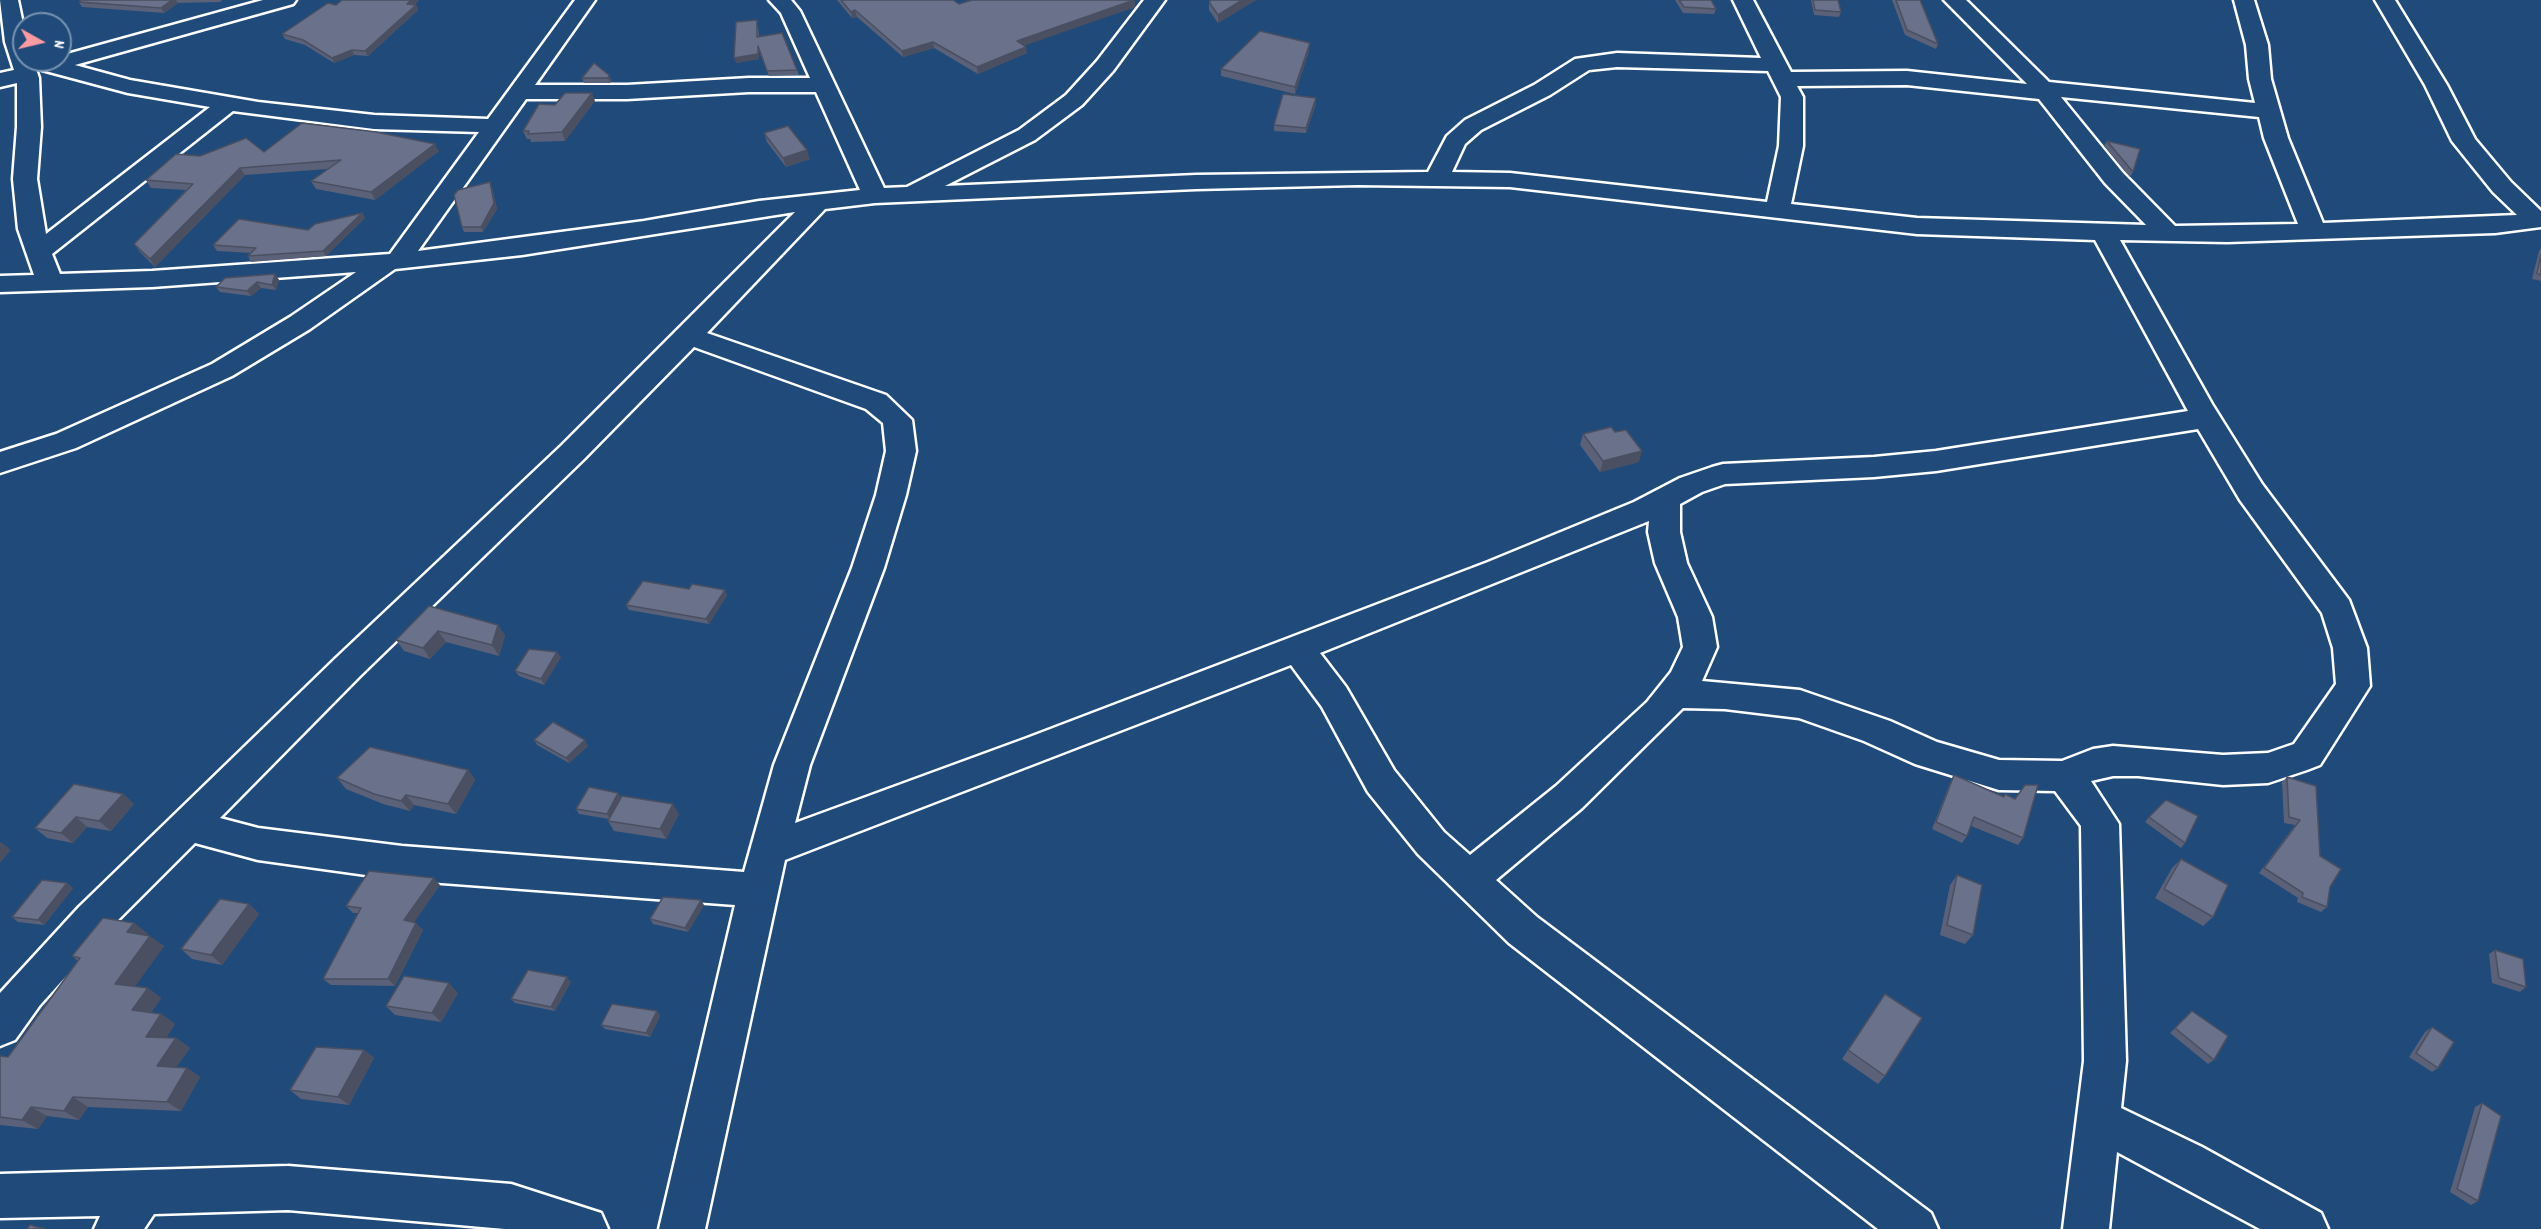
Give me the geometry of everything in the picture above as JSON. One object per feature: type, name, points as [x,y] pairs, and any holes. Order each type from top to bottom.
[{"type":"street","points":[[8,0],[12,21]]},
{"type":"street","points":[[72,59],[286,0]]},
{"type":"street","points":[[0,463],[66,441],[222,370],[300,323],[394,261],[497,126],[585,0]]},
{"type":"street","points":[[778,0],[790,11],[875,196]]},
{"type":"street","points":[[906,195],[1027,135],[1074,100],[1105,66],[1155,0]]},
{"type":"street","points":[[1743,0],[1792,97],[1791,146],[1778,210]]},
{"type":"street","points":[[1954,0],[2002,45],[2044,90],[2114,178],[2168,233]]},
{"type":"street","points":[[2244,0],[2257,45],[2260,79],[2276,138],[2313,230]]},
{"type":"street","points":[[2385,0],[2436,84],[2464,141],[2502,187],[2538,220]]},
{"type":"street","points":[[1437,179],[1455,141],[1473,125],[1525,99],[1583,64],[1617,60],[1780,72],[1907,78],[2269,111]]},
{"type":"street","points":[[72,71],[128,86],[228,104],[374,122],[497,126]]},
{"type":"street","points":[[0,80],[26,72],[29,127],[25,179],[32,229],[50,284]]},
{"type":"street","points":[[521,92],[627,92],[749,85],[824,85]]},
{"type":"street","points":[[39,252],[228,104]]},
{"type":"street","points":[[0,284],[50,284],[394,261],[522,247],[644,229],[759,208],[875,196],[1196,182],[1510,180],[1917,226],[2103,232],[2227,234],[2494,225],[2538,220]]},
{"type":"street","points":[[0,1026],[26,992],[93,919],[348,666],[573,452],[690,336],[817,202]]},
{"type":"street","points":[[1674,694],[1725,695],[1800,704],[1877,731],[1928,754],[1999,775],[2064,776],[2093,764],[2113,761],[2138,761],[2223,770],[2268,768],[2307,755],[2353,686],[2350,648],[2337,609],[2251,492],[2206,418],[2103,232]]},
{"type":"street","points":[[682,1229],[758,890],[792,765],[838,651],[891,495],[901,451],[897,420],[876,402],[690,336]]},
{"type":"street","points":[[769,850],[856,814],[1040,748],[1498,570],[1645,510],[1691,485],[1724,474],[1874,467],[1936,460],[2206,418]]},
{"type":"street","points":[[1469,879],[1569,797],[1659,712],[1685,680],[1700,647],[1695,616],[1671,563],[1664,532],[1665,499]]},
{"type":"street","points":[[1297,647],[1334,698],[1381,781],[1431,843],[1523,930],[1915,1229]]},
{"type":"street","points":[[2064,776],[2084,798],[2100,824],[2105,1062],[2086,1229]]},
{"type":"street","points":[[188,825],[258,844],[402,862],[758,890]]},
{"type":"street","points":[[2099,1120],[2186,1163],[2305,1229]]},
{"type":"street","points":[[0,1196],[300,1189],[511,1207],[585,1229]]},
{"type":"street","points":[[117,1229],[143,1192]]},
{"type":"building","points":[[81,0],[172,0],[161,8],[79,2]]},
{"type":"building","points":[[342,0],[411,0],[407,4],[416,5],[365,51],[352,50],[332,58],[303,40],[282,34],[328,3],[336,5]]},
{"type":"building","points":[[841,0],[953,0],[959,4],[972,0],[1134,0],[1017,41],[1026,47],[977,67],[933,42],[902,51],[855,10],[851,12]]},
{"type":"building","points":[[1211,0],[1242,0],[1218,15],[1209,2]]},
{"type":"building","points":[[1679,0],[1711,0],[1716,9],[1684,7]]},
{"type":"building","points":[[1813,0],[1838,0],[1841,12],[1815,10]]},
{"type":"building","points":[[1896,0],[1920,0],[1938,44],[1907,30]]},
{"type":"building","points":[[757,20],[757,37],[782,33],[797,70],[767,71],[758,46],[758,54],[734,58],[736,22]]},
{"type":"building","points":[[1260,31],[1310,43],[1295,87],[1221,69]]},
{"type":"building","points":[[594,63],[609,75],[608,78],[582,78]]},
{"type":"building","points":[[565,93],[592,93],[562,132],[528,134],[529,131],[523,131],[539,104],[555,105]]},
{"type":"building","points":[[1283,94],[1316,98],[1306,128],[1274,125]]},
{"type":"building","points":[[302,123],[376,132],[435,144],[371,192],[311,181],[341,160],[240,168],[150,259],[134,244],[193,184],[146,180],[176,154],[200,156],[246,138],[264,152]]},
{"type":"building","points":[[788,126],[807,150],[783,158],[764,133]]},
{"type":"building","points":[[2107,141],[2140,149],[2133,172]]},
{"type":"building","points":[[490,182],[494,203],[481,227],[462,227],[454,195],[458,190]]},
{"type":"building","points":[[362,213],[323,251],[248,256],[256,248],[213,245],[239,219],[308,230],[315,224]]},
{"type":"building","points":[[2541,255],[2541,275],[2537,273]]},
{"type":"building","points":[[275,274],[272,285],[257,282],[247,291],[216,287],[225,278]]},
{"type":"building","points":[[1611,427],[1615,432],[1626,430],[1642,451],[1603,461],[1583,434]]},
{"type":"building","points":[[643,581],[689,589],[692,584],[725,590],[706,619],[626,605]]},
{"type":"building","points":[[429,606],[498,625],[492,645],[438,631],[423,648],[396,640]]},
{"type":"building","points":[[529,649],[557,652],[541,679],[515,671]]},
{"type":"building","points":[[553,722],[585,740],[566,758],[534,740]]},
{"type":"building","points":[[370,747],[468,770],[448,804],[406,795],[401,801],[374,794],[337,778]]},
{"type":"building","points":[[1954,775],[2004,797],[2005,794],[2015,799],[2025,785],[2038,785],[2023,838],[1974,817],[1967,836],[1936,822]]},
{"type":"building","points":[[2287,777],[2316,786],[2320,856],[2341,869],[2330,887],[2327,907],[2302,897],[2303,893],[2264,868],[2300,820],[2289,817]]},
{"type":"building","points":[[74,784],[123,794],[99,821],[76,817],[61,833],[35,828]]},
{"type":"building","points":[[589,787],[618,793],[607,814],[576,809]]},
{"type":"building","points":[[622,796],[673,804],[660,829],[608,821]]},
{"type":"building","points":[[2166,800],[2198,816],[2185,843],[2149,817]]},
{"type":"building","points":[[2181,859],[2228,885],[2213,917],[2164,889]]},
{"type":"building","points":[[369,871],[434,878],[404,920],[416,923],[388,979],[323,979],[361,908],[346,906]]},
{"type":"building","points":[[1957,875],[1982,885],[1973,935],[1947,925]]},
{"type":"building","points":[[42,880],[67,883],[38,920],[12,917]]},
{"type":"building","points":[[663,897],[701,900],[685,928],[650,919]]},
{"type":"building","points":[[220,899],[249,904],[211,955],[181,949]]},
{"type":"building","points":[[103,918],[134,923],[127,932],[150,936],[115,984],[148,988],[132,1010],[161,1014],[146,1037],[176,1038],[157,1066],[187,1068],[167,1102],[73,1097],[64,1111],[31,1107],[22,1120],[0,1117],[0,1056],[8,1057],[80,958],[72,956]]},
{"type":"building","points":[[2495,950],[2523,959],[2526,987],[2499,978]]},
{"type":"building","points":[[528,970],[567,977],[551,1007],[511,999]]},
{"type":"building","points":[[404,976],[449,983],[432,1013],[386,1006]]},
{"type":"building","points":[[1885,994],[1922,1018],[1885,1076],[1848,1050]]},
{"type":"building","points":[[612,1004],[657,1011],[646,1033],[601,1025]]},
{"type":"building","points":[[2192,1011],[2228,1036],[2214,1060],[2175,1028]]},
{"type":"building","points":[[2432,1027],[2454,1042],[2438,1068],[2416,1053]]},
{"type":"building","points":[[316,1047],[364,1050],[338,1097],[290,1090]]},
{"type":"building","points":[[2482,1103],[2501,1116],[2478,1201],[2457,1189]]},
{"type":"building","points":[[30,1225],[45,1229],[27,1229]]}]
